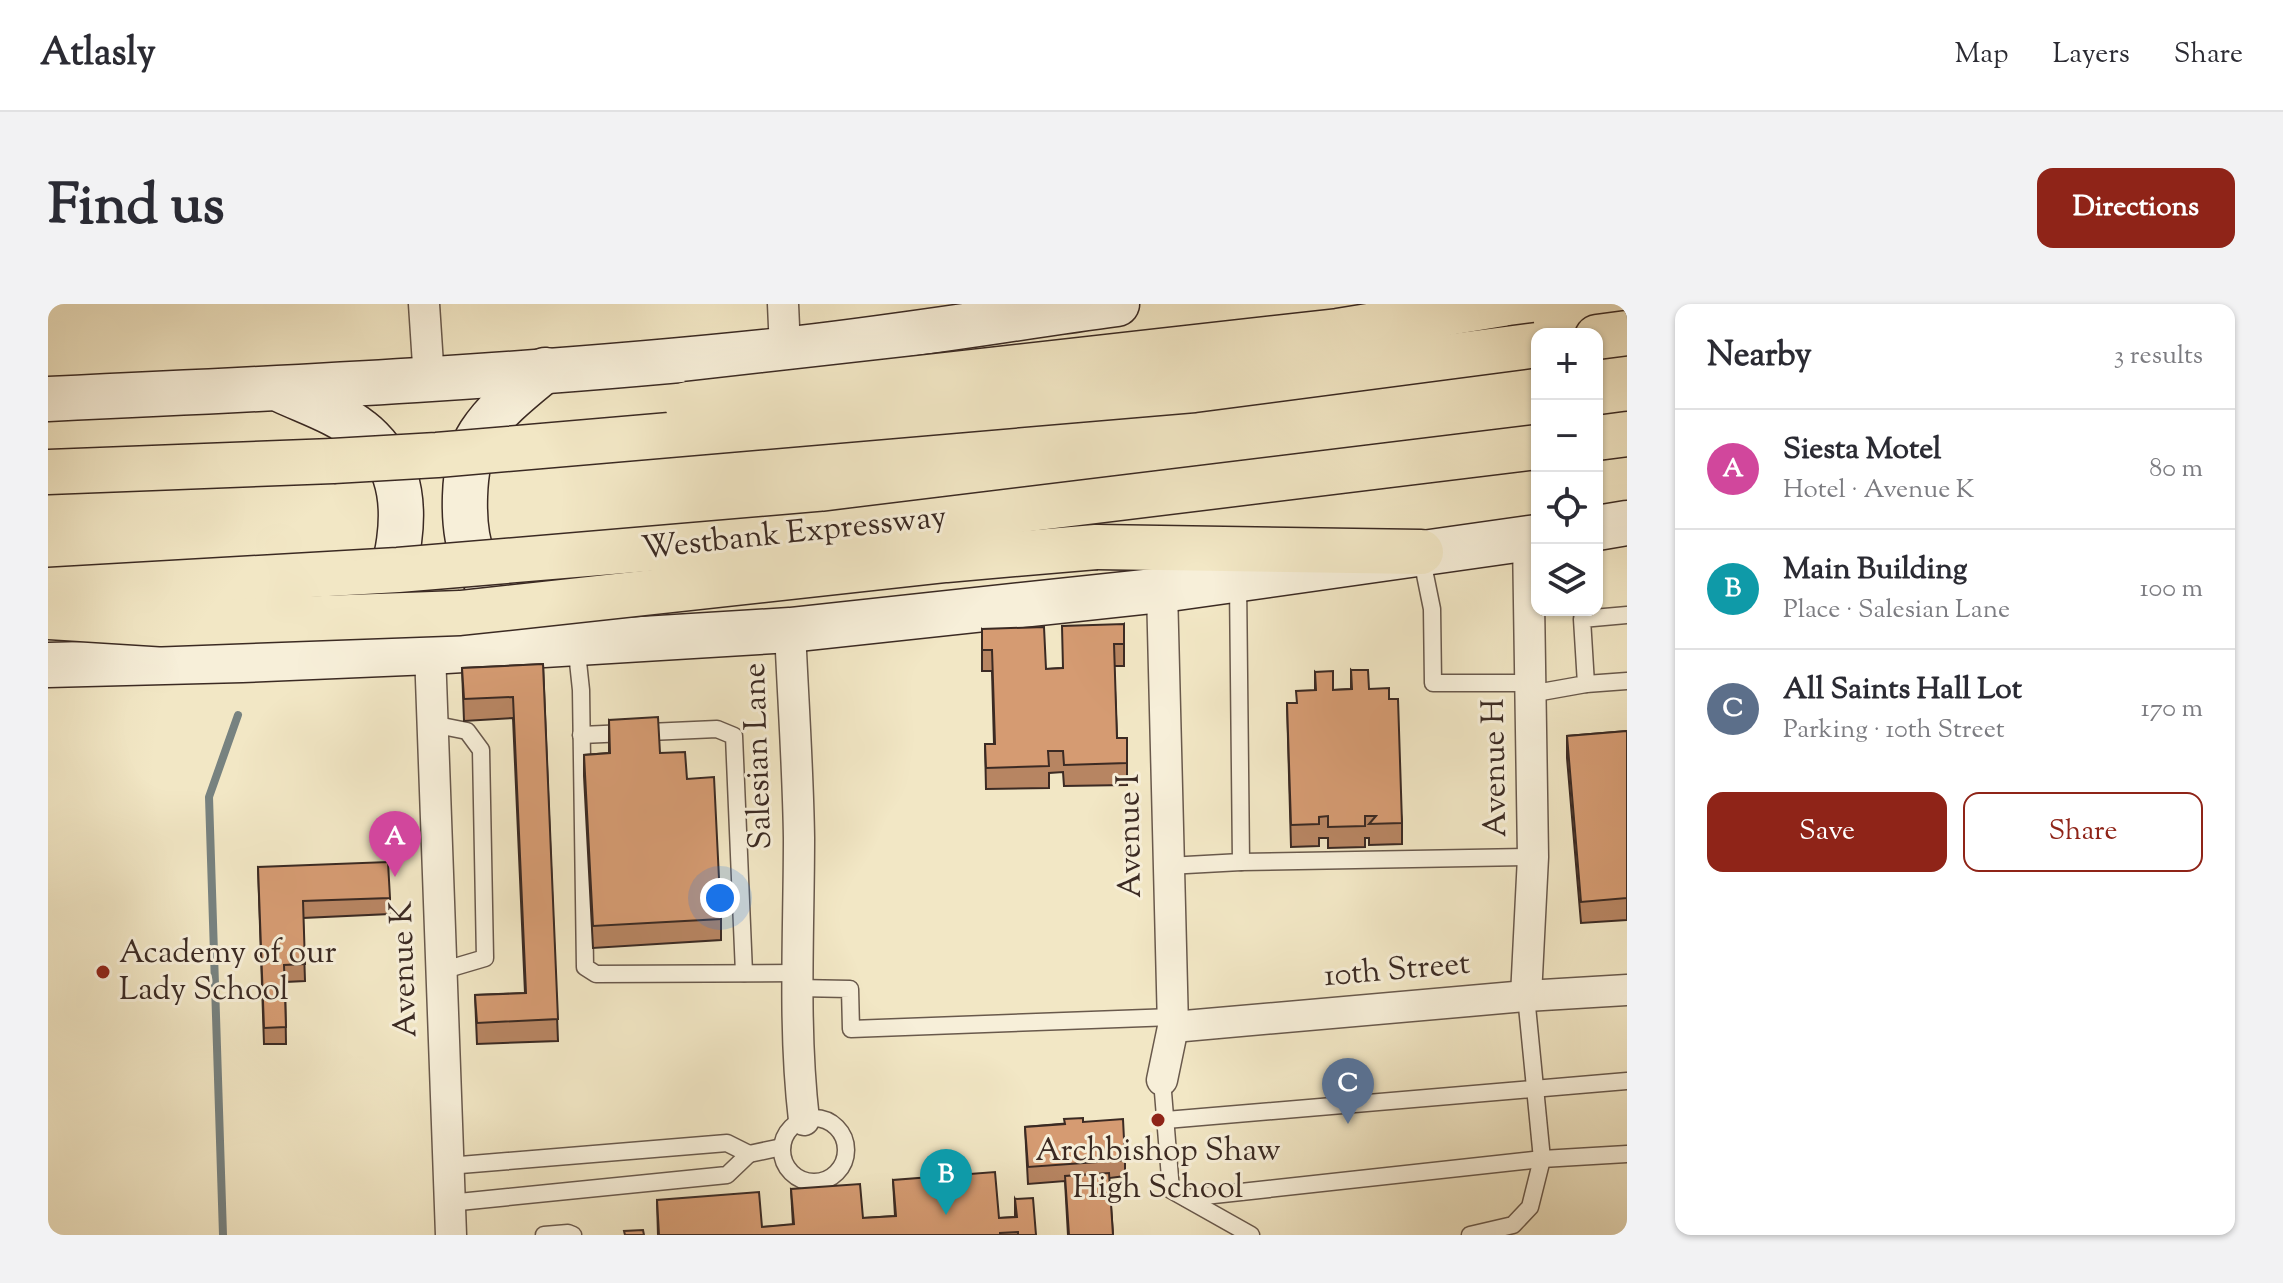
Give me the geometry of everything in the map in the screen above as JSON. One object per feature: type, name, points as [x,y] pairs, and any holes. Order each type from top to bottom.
[{"type":"highway","points":[[437,455],[505,431],[673,406],[1338,331],[1502,304]]},
{"type":"highway","points":[[1603,336],[1627,333]]},
{"type":"highway","points":[[48,472],[437,455],[1194,390],[1531,346]]},
{"type":"highway","points":[[1603,437],[1627,434]]},
{"type":"highway","name":"Westbank Expressway","points":[[48,590],[398,570],[825,534],[1531,448]]},
{"type":"highway","points":[[48,617],[161,624],[460,613],[1096,547],[1421,552]]},
{"type":"main road","points":[[48,399],[429,380],[785,349],[926,324],[1117,304]]},
{"type":"main road","points":[[545,370],[513,397],[477,438],[467,471],[464,504],[474,560],[495,593],[520,613],[551,629],[585,639]]},
{"type":"main road","points":[[278,389],[328,411],[361,431],[378,449],[394,474],[400,504],[401,533],[393,565],[382,596],[333,656]]},
{"type":"main road","points":[[1603,527],[1627,523]]},
{"type":"main road","points":[[48,665],[430,652],[585,639],[790,630],[1162,590],[1531,537]]},
{"type":"street","points":[[424,304],[429,380]]},
{"type":"street","points":[[783,304],[785,349]]},
{"type":"street","name":"Avenue H","points":[[1526,996],[1533,857],[1530,688],[1532,544]]},
{"type":"street","name":"Avenue I","points":[[1162,590],[1173,1022],[1162,1080]]},
{"type":"street","name":"Salesian Lane","points":[[790,630],[799,835],[799,1073],[804,1120]]},
{"type":"street","name":"Avenue K","points":[[430,652],[451,1235]]},
{"type":"street","name":"10th Street","points":[[1173,1022],[1627,990]]},
{"type":"lane","points":[[1421,552],[1432,609],[1433,683],[1530,688],[1627,681]]},
{"type":"lane","points":[[1237,580],[1241,862]]},
{"type":"lane","points":[[1586,684],[1582,619],[1627,615]]},
{"type":"lane","points":[[585,639],[581,690],[585,967],[596,974],[744,973],[850,989],[851,1029],[1173,1022]]},
{"type":"lane","points":[[432,724],[467,731],[481,750],[485,958],[441,971]]},
{"type":"lane","points":[[581,735],[717,729],[734,736],[744,973]]},
{"type":"lane","points":[[1168,866],[1533,857]]},
{"type":"lane","points":[[1470,1235],[1513,1225],[1530,1207],[1542,1159],[1526,996]]},
{"type":"lane","points":[[1162,1080],[1171,1190],[1251,1235]]},
{"type":"lane","points":[[1166,1120],[1627,1081]]},
{"type":"lane","points":[[812,1117],[833,1124],[841,1132],[847,1153],[838,1173],[817,1182],[806,1181],[788,1169],[782,1147],[788,1131],[812,1117]]},
{"type":"lane","points":[[448,1166],[727,1143],[749,1154]]},
{"type":"lane","points":[[449,1203],[727,1175],[749,1154],[782,1147]]},
{"type":"lane","points":[[1186,1198],[1542,1159],[1627,1154]]},
{"type":"lane","points":[[544,1235],[573,1235]]},
{"type":"building","points":[[1124,624],[1124,644],[1114,644],[1117,738],[1127,738],[1127,763],[1064,765],[1063,751],[1048,751],[1049,766],[986,768],[985,744],[995,744],[992,650],[982,650],[982,629],[1044,627],[1046,669],[1063,668],[1062,626]]},
{"type":"building","points":[[543,664],[558,1019],[477,1023],[475,995],[526,993],[513,697],[464,699],[462,668]]},
{"type":"building","points":[[1351,670],[1368,670],[1369,689],[1389,688],[1389,699],[1398,699],[1402,823],[1369,824],[1376,816],[1365,816],[1365,826],[1328,827],[1328,816],[1319,817],[1319,824],[1291,825],[1287,703],[1297,703],[1296,691],[1316,690],[1315,672],[1333,671],[1333,690],[1352,689]]},
{"type":"building","points":[[658,717],[660,753],[685,752],[687,779],[714,777],[721,919],[593,926],[584,755],[610,753],[609,720]]},
{"type":"building","points":[[1627,731],[1627,898],[1581,902],[1567,736]]},
{"type":"building","points":[[388,862],[390,898],[303,901],[305,964],[284,965],[286,1027],[264,1028],[258,867]]},
{"type":"building","points":[[1083,1118],[1083,1122],[1123,1119],[1125,1160],[1028,1167],[1025,1127],[1065,1124],[1064,1119]]},
{"type":"building","points":[[995,1172],[999,1218],[1017,1217],[1015,1199],[1033,1198],[1036,1235],[1018,1235],[1018,1232],[1000,1235],[659,1235],[657,1200],[759,1192],[762,1227],[794,1224],[791,1189],[860,1184],[863,1218],[896,1216],[893,1180]]},
{"type":"building","points":[[1109,1173],[1113,1235],[1069,1235],[1065,1176]]},
{"type":"building","points":[[643,1230],[644,1235],[625,1235],[624,1231]]},
{"type":"waterway","points":[[223,1235],[209,797],[238,715]]},
{"type":"place","name":"Siesta Motel","points":[[395,877]]},
{"type":"place","name":"Academy of our Lady School","points":[[103,972]]},
{"type":"place","name":"Archbishop Shaw High School","points":[[1158,1120]]},
{"type":"place","name":"All Saints Hall Lot","points":[[1348,1124]]},
{"type":"place","name":"Main Building","points":[[946,1215]]}]
